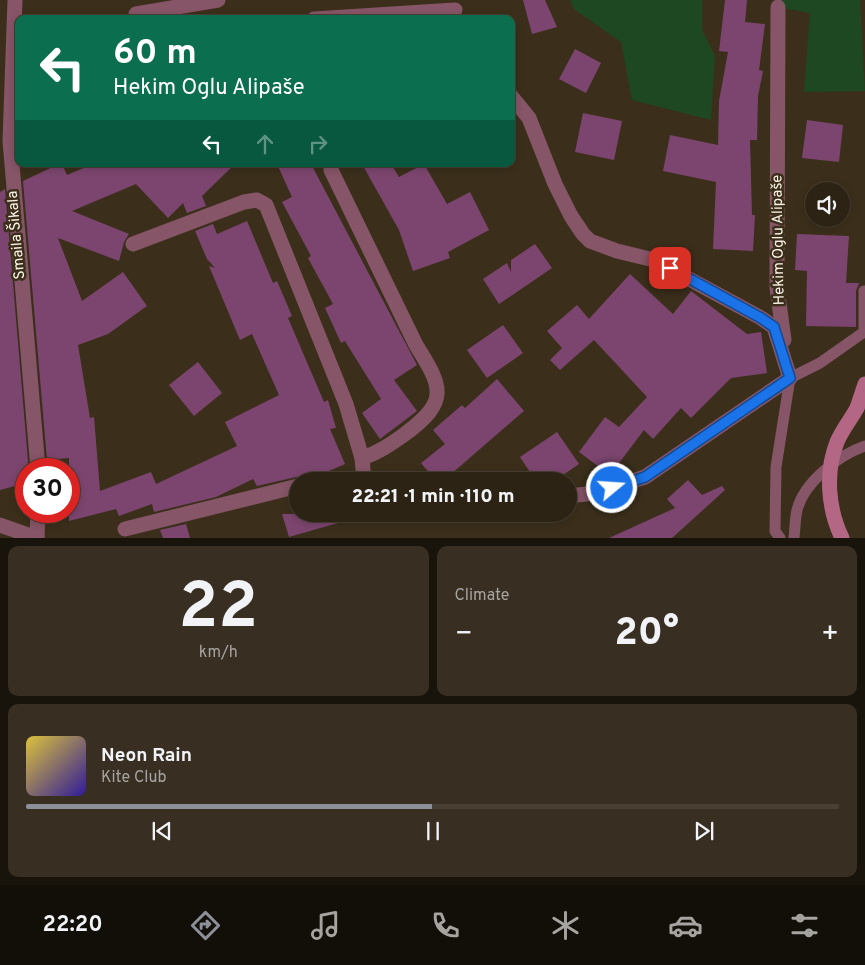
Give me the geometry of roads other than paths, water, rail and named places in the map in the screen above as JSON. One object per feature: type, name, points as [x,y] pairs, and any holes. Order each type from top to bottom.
[{"type":"main road","points":[[842,538],[834,520],[829,481],[837,442],[861,405],[865,384]]},
{"type":"street","name":"Smaila Šikala","points":[[15,0],[10,141],[37,458]]},
{"type":"street","points":[[136,14],[218,0]]},
{"type":"street","name":"Hekim Oglu Alipaše","points":[[778,7],[778,288],[790,378]]},
{"type":"street","points":[[377,15],[455,10]]},
{"type":"street","name":"Hekim Oglu Alipaše","points":[[515,101],[529,118],[555,184],[583,234],[598,245],[654,260],[761,318],[774,327],[790,378]]},
{"type":"street","points":[[331,170],[416,345],[430,366],[438,391],[434,406],[422,421],[390,445],[362,458]]},
{"type":"street","points":[[133,244],[244,202],[257,200],[266,206],[291,272],[330,360],[362,458],[363,472]]},
{"type":"street","points":[[577,495],[596,493],[645,477],[790,378]]},
{"type":"street","points":[[125,528],[289,488]]},
{"type":"street","points":[[0,525],[37,538],[38,523]]},
{"type":"lane","points":[[780,538],[775,531],[776,467],[790,378],[820,363],[864,332],[864,291]]},
{"type":"lane","points":[[794,538],[797,509],[816,478],[848,452],[865,446]]}]
